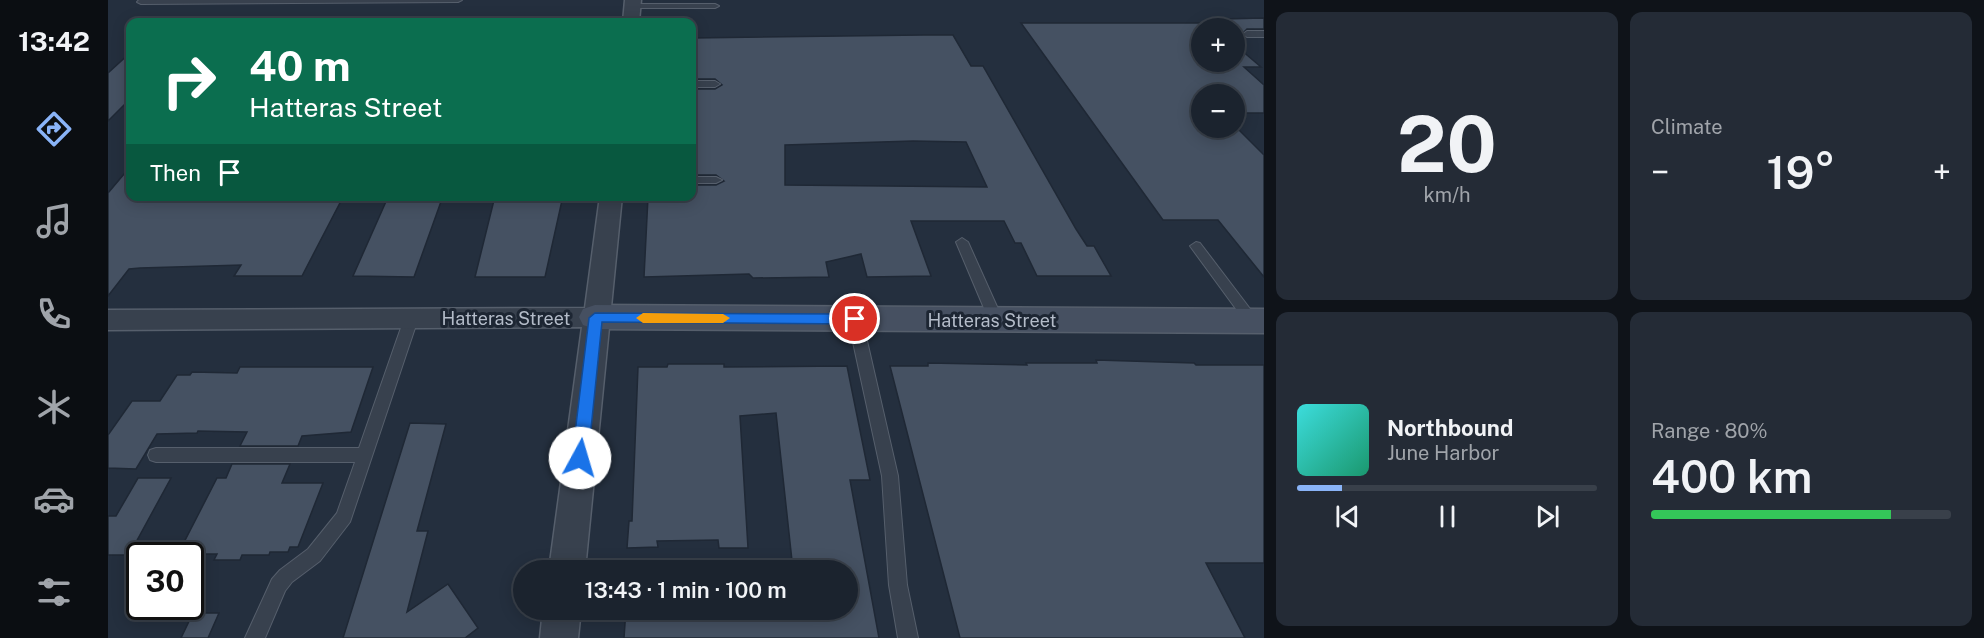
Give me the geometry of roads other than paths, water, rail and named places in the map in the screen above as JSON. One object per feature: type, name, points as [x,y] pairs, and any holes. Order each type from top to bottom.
[{"type":"street","points":[[568,560],[610,201]]},
{"type":"street","name":"Hatteras Street","points":[[108,320],[595,318],[1258,321]]},
{"type":"street","points":[[559,638],[561,620]]},
{"type":"lane","points":[[144,0],[141,2],[458,0]]},
{"type":"lane","points":[[632,10],[715,6]]},
{"type":"lane","points":[[1248,34],[1264,34]]},
{"type":"lane","points":[[696,84],[715,84]]},
{"type":"lane","points":[[696,180],[716,180]]},
{"type":"lane","points":[[962,242],[996,320]]},
{"type":"lane","points":[[1196,246],[1258,321]]},
{"type":"lane","points":[[255,638],[278,585],[314,555],[344,517],[411,319]]},
{"type":"lane","points":[[855,319],[890,476],[898,585],[908,638]]},
{"type":"lane","points":[[156,455],[365,455]]}]
